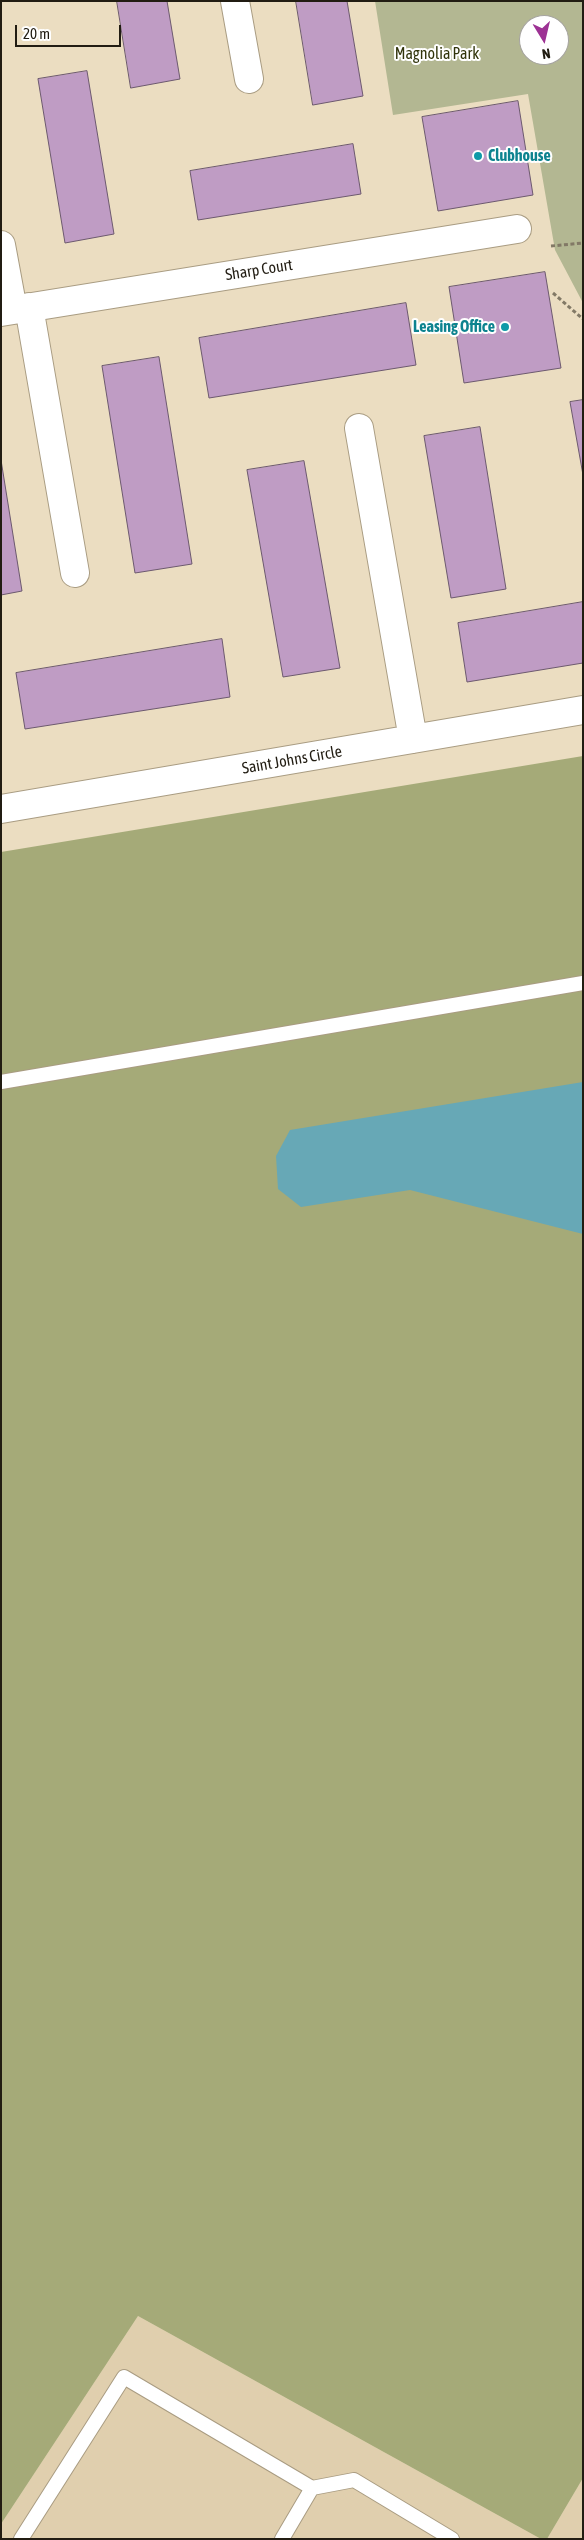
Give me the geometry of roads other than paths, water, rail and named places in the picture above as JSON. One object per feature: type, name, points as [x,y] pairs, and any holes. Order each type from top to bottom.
[{"type":"street","points":[[235,1],[249,79]]},
{"type":"street","name":"Sharp Court","points":[[14,310],[517,229]]},
{"type":"street","points":[[1,245],[14,310],[75,573]]},
{"type":"street","points":[[359,428],[413,740]]},
{"type":"street","name":"Saint Johns Circle","points":[[1,809],[583,710]]},
{"type":"lane","points":[[1,1082],[583,983]]},
{"type":"lane","points":[[22,2539],[124,2377],[312,2488],[354,2480],[452,2539]]},
{"type":"lane","points":[[282,2539],[312,2488]]},
{"type":"water","points":[[583,1082],[583,1234],[410,1190],[301,1207],[278,1189],[276,1156],[290,1130]]},
{"type":"place","name":"Clubhouse","points":[[478,156]]},
{"type":"place","name":"Leasing Office","points":[[505,327]]},
{"type":"park label","name":"Magnolia Park","points":[[437,54]]}]
